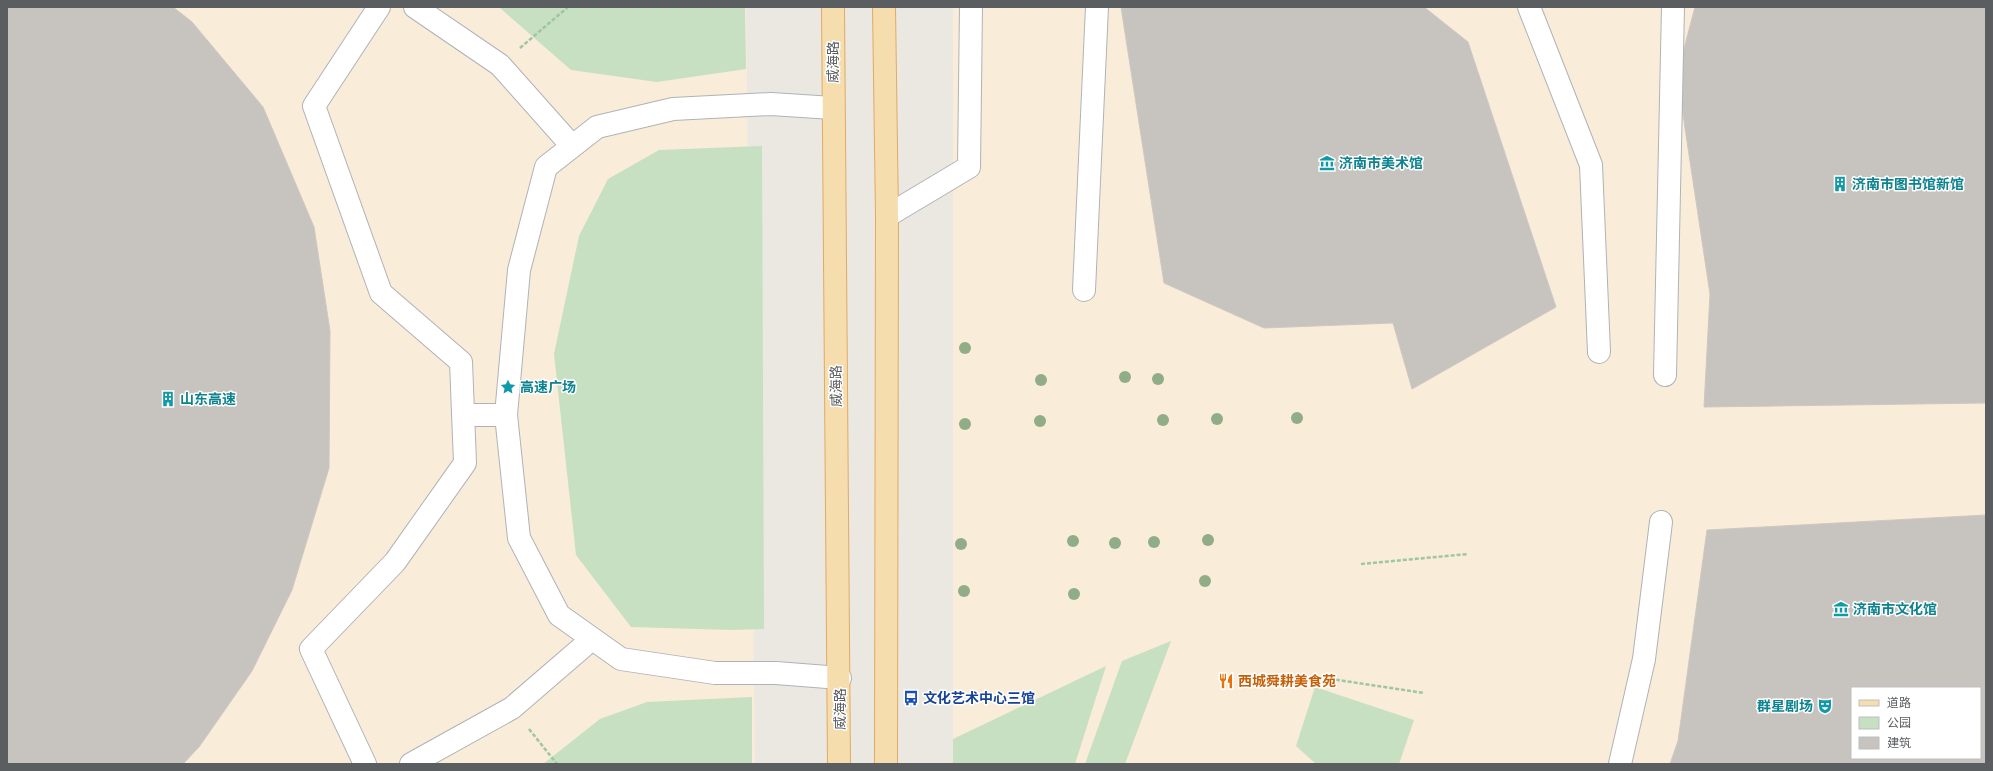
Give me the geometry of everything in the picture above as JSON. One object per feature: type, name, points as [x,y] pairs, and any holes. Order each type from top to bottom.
[{"type":"main road","name":"威海路","points":[[833,7],[840,678],[839,764]]},
{"type":"main road","points":[[884,7],[887,216],[886,764]]},
{"type":"lane","points":[[366,764],[311,649],[395,562],[465,463],[461,362],[381,293],[314,106],[379,7]]},
{"type":"lane","points":[[415,7],[500,65],[572,146]]},
{"type":"lane","points":[[887,216],[969,167],[971,7]]},
{"type":"lane","points":[[1084,290],[1097,7]]},
{"type":"lane","points":[[1529,7],[1591,165],[1599,352]]},
{"type":"lane","points":[[1665,375],[1673,7]]},
{"type":"lane","points":[[833,108],[771,104],[673,109],[597,127],[546,167],[519,270],[506,415],[519,538],[559,615],[621,659],[715,673],[776,673],[840,678]]},
{"type":"lane","points":[[463,415],[506,415]]},
{"type":"lane","points":[[1620,764],[1644,658],[1661,522]]},
{"type":"lane","points":[[411,764],[512,708],[592,639]]},
{"type":"path","points":[[500,65],[568,7]]},
{"type":"path","points":[[1361,564],[1468,554]]},
{"type":"path","points":[[1318,677],[1424,693]]},
{"type":"path","points":[[512,708],[557,764]]},
{"type":"shaded area","points":[[7,7],[746,7],[755,764],[7,764]]},
{"type":"shaded area","points":[[953,7],[1986,7],[1986,764],[953,764]]},
{"type":"green space","points":[[499,7],[745,7],[746,69],[657,82],[571,70]]},
{"type":"green space","points":[[762,146],[764,629],[731,630],[631,627],[576,555],[554,354],[579,236],[608,179],[659,150]]},
{"type":"green space","points":[[1171,641],[1125,764],[1085,764],[1122,661]]},
{"type":"green space","points":[[1106,666],[1075,764],[953,764],[953,739]]},
{"type":"green space","points":[[1315,687],[1414,720],[1399,764],[1316,764],[1296,746]]},
{"type":"green space","points":[[752,697],[752,764],[543,764],[600,719],[647,702]]},
{"type":"building","name":"山东高速","points":[[7,7],[173,7],[192,22],[263,107],[314,227],[330,331],[329,468],[292,590],[252,671],[199,747],[183,764],[7,764]]},
{"type":"building","name":"济南市美术馆","points":[[1121,7],[1424,7],[1468,42],[1556,307],[1412,389],[1393,323],[1264,328],[1164,283]]},
{"type":"building","name":"济南市图书馆新馆","points":[[1695,7],[1986,7],[1986,403],[1704,407],[1710,294],[1677,75]]},
{"type":"building","name":"济南市文化馆","points":[[1986,515],[1986,764],[1670,764],[1678,741],[1707,530]]},
{"type":"place","name":"济南市美术馆","points":[[1327,163]]},
{"type":"place","name":"济南市图书馆新馆","points":[[1840,184]]},
{"type":"place","name":"高速广场","points":[[508,387]]},
{"type":"place","name":"山东高速","points":[[168,399]]},
{"type":"place","name":"济南市文化馆","points":[[1841,609]]},
{"type":"place","name":"西城舜耕美食苑","points":[[1226,681]]},
{"type":"place","name":"文化艺术中心三馆","points":[[911,698]]},
{"type":"place","name":"群星剧场","points":[[1825,706]]}]
